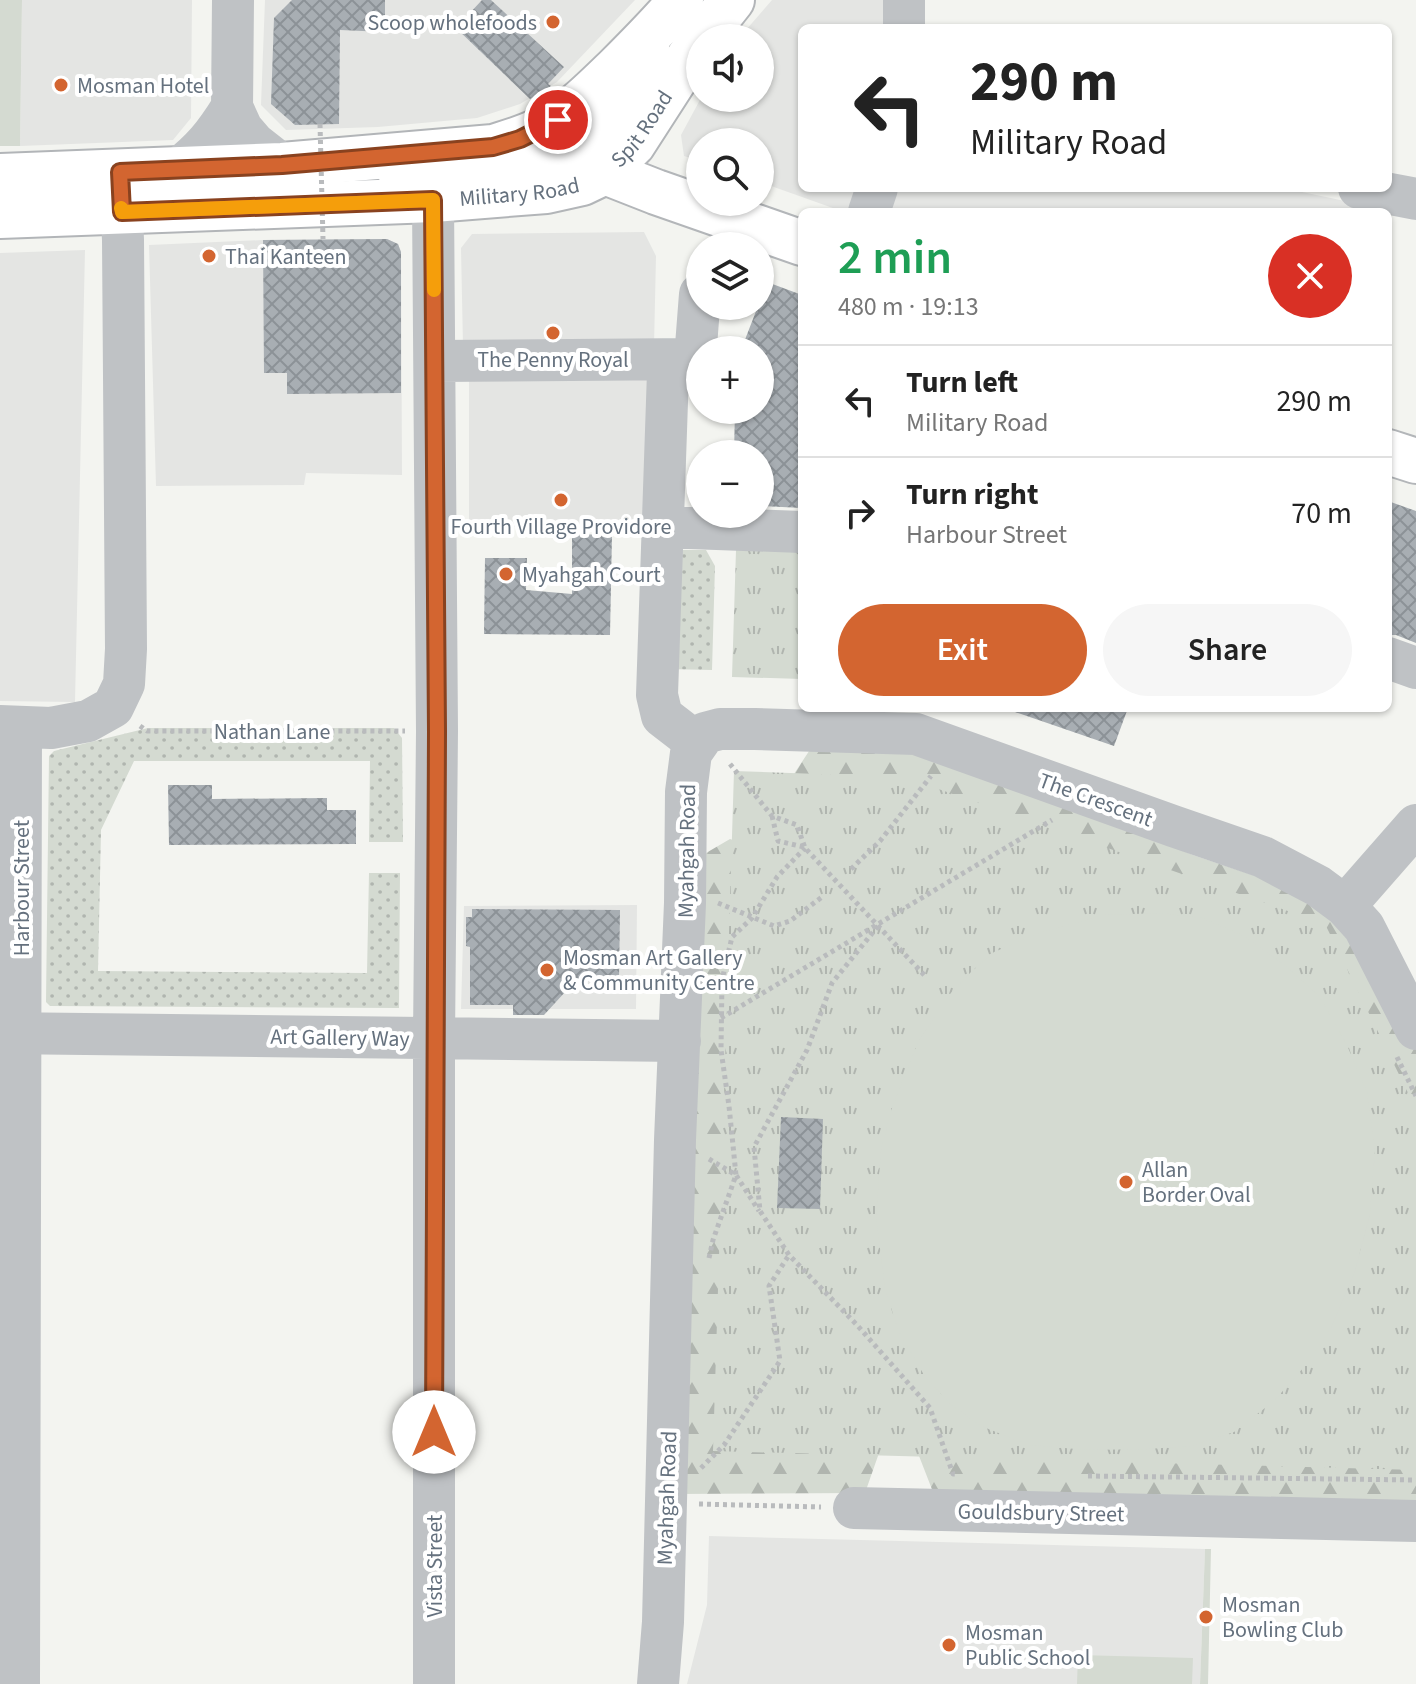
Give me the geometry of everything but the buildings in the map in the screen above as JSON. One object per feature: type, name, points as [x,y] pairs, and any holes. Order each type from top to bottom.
[{"type":"main road","name":"Spit Road","points":[[713,24],[732,0]]},
{"type":"main road","name":"Military Road","points":[[0,216],[121,192],[177,170],[374,158],[493,147],[520,139],[558,120],[585,99],[669,14]]},
{"type":"main road","name":"Military Road","points":[[605,172],[600,139],[606,118],[669,14]]},
{"type":"main road","name":"Spit Road","points":[[605,172],[633,144],[686,62]]},
{"type":"main road","name":"Military Road","points":[[374,158],[410,168],[454,173],[578,165],[798,242]]},
{"type":"main road","name":"Military Road","points":[[0,176],[121,192],[433,200],[546,191],[582,183],[605,172]]},
{"type":"main road","points":[[1392,453],[1416,461]]},
{"type":"street","points":[[233,0],[232,107],[242,129],[254,143],[282,165]]},
{"type":"street","points":[[904,0],[904,24]]},
{"type":"street","points":[[177,170],[201,150],[232,107]]},
{"type":"street","points":[[113,707],[124,684],[126,649],[121,192]]},
{"type":"street","points":[[1380,192],[1416,199]]},
{"type":"street","name":"Vista Street","points":[[433,200],[437,731],[434,1684]]},
{"type":"street","points":[[435,361],[686,359]]},
{"type":"street","points":[[686,363],[668,372],[657,695],[662,716],[710,749]]},
{"type":"street","points":[[662,527],[798,532]]},
{"type":"street","points":[[1392,659],[1416,668]]},
{"type":"street","name":"Harbour Street","points":[[19,1684],[10,1034],[10,727],[51,728],[88,721],[113,707]]},
{"type":"street","name":"The Crescent","points":[[710,749],[705,733],[720,729],[916,734],[1263,857],[1318,886],[1345,906],[1364,927],[1406,1042]]},
{"type":"street","name":"Myahgah Road","points":[[658,1684],[663,1622],[688,763],[691,753],[710,749]]},
{"type":"street","points":[[1345,906],[1416,825]]},
{"type":"street","name":"Art Gallery Way","points":[[10,1034],[680,1041]]},
{"type":"street","name":"Gouldsbury Street","points":[[854,1508],[1416,1521]]},
{"type":"path","points":[[320,124],[323,239]]},
{"type":"path","name":"Nathan Lane","points":[[113,707],[147,731],[437,731]]},
{"type":"path","points":[[851,869],[880,841],[953,747]]},
{"type":"path","points":[[710,749],[772,816],[797,825],[805,848],[926,977]]},
{"type":"path","points":[[772,816],[778,841],[805,848]]},
{"type":"path","points":[[721,1018],[1057,817]]},
{"type":"path","points":[[707,1268],[713,1240],[736,1175],[721,1050],[722,980],[732,937],[752,918],[777,877],[805,848]]},
{"type":"path","points":[[685,903],[719,903],[774,926],[790,921],[822,897]]},
{"type":"path","points":[[760,1211],[754,1147],[807,1050],[832,983],[878,926]]},
{"type":"path","points":[[1406,1042],[1416,1096]]},
{"type":"path","points":[[675,1140],[736,1175],[789,1255],[857,1325],[930,1408],[953,1474],[969,1474]]},
{"type":"path","points":[[696,1474],[724,1445],[780,1361],[769,1286],[789,1255]]},
{"type":"path","points":[[1081,1476],[1416,1480]]},
{"type":"path","points":[[666,1504],[854,1508]]},
{"type":"shaded area","points":[[22,0],[192,0],[191,118],[173,140],[20,146]]},
{"type":"shaded area","points":[[265,0],[635,0],[557,82],[520,104],[477,118],[378,127],[286,130],[261,105]]},
{"type":"shaded area","points":[[772,0],[892,0],[893,24],[798,24],[798,192],[865,192],[859,208],[833,208],[774,187],[774,128],[686,128],[686,157],[681,135],[693,112],[774,112],[774,24],[751,24]]},
{"type":"shaded area","points":[[891,192],[1302,192],[1364,205],[1363,208],[885,208]]},
{"type":"shaded area","points":[[644,232],[656,256],[654,346],[463,346],[461,248],[472,234]]},
{"type":"shaded area","points":[[387,239],[398,244],[401,252],[402,475],[306,473],[304,485],[156,486],[149,245]]},
{"type":"shaded area","points":[[85,250],[75,702],[0,701],[0,253]]},
{"type":"shaded area","points":[[469,376],[653,376],[653,527],[469,527]]},
{"type":"shaded area","name":"Mosman Art Gallery & Community Centre","points":[[637,905],[636,1009],[461,1009],[464,906]]},
{"type":"shaded area","name":"Mosman Public School","points":[[709,1536],[1205,1549],[1200,1684],[687,1684],[707,1605]]},
{"type":"green space","points":[[0,0],[22,0],[20,146],[0,146]]},
{"type":"green space","points":[[667,550],[706,550],[715,566],[712,670],[665,669]]},
{"type":"green space","points":[[736,550],[798,552],[798,679],[732,677]]},
{"type":"green space","points":[[148,728],[394,728],[402,738],[403,842],[369,842],[370,761],[134,761],[101,830],[98,971],[367,973],[369,873],[400,873],[399,1008],[50,1006],[46,1002],[49,756],[54,751]]},
{"type":"green space","points":[[817,739],[951,756],[1193,855],[1363,912],[1416,1020],[1416,1512],[933,1492],[914,1443],[792,777]]},
{"type":"green space","points":[[734,771],[904,777],[1325,924],[1416,1109],[1416,1470],[713,1451]]},
{"type":"green space","points":[[730,839],[770,853],[893,1413],[865,1493],[674,1494],[694,860]]},
{"type":"green space","name":"Allan Border Oval","points":[[1161,913],[1202,918],[1244,936],[1286,966],[1319,996],[1346,1043],[1367,1092],[1375,1150],[1370,1214],[1355,1271],[1331,1328],[1304,1367],[1274,1401],[1234,1432],[1191,1446],[1148,1449],[1088,1450],[1029,1445],[981,1426],[950,1404],[924,1375],[898,1330],[885,1288],[876,1217],[881,1150],[892,1108],[918,1042],[950,994],[994,952],[1046,931],[1104,915]]},
{"type":"green space","name":"Mosman Bowling Club","points":[[1205,1549],[1211,1549],[1208,1684],[1200,1684]]},
{"type":"green space","points":[[1078,1655],[1193,1658],[1192,1684],[1077,1684]]},
{"type":"slow traffic","points":[[121,208],[122,212],[433,200],[434,290]]},
{"type":"place","name":"Scoop wholefoods","points":[[553,22]]},
{"type":"place","name":"Mosman Hotel","points":[[61,85]]},
{"type":"place","name":"Thai Kanteen","points":[[209,256]]},
{"type":"place","name":"The Penny Royal","points":[[553,333]]},
{"type":"place","name":"Fourth Village Providore","points":[[561,500]]},
{"type":"place","name":"Myahgah Court","points":[[506,574]]},
{"type":"place","name":"Mosman Art Gallery & Community Centre","points":[[547,970]]},
{"type":"place","name":"Allan Border Oval","points":[[1126,1182]]},
{"type":"place","name":"Mosman Bowling Club","points":[[1206,1617]]},
{"type":"place","name":"Mosman Public School","points":[[949,1645]]},
{"type":"route","points":[[434,1432],[437,731],[433,200],[122,212],[120,172],[282,165],[493,147],[520,139],[558,120]]}]
